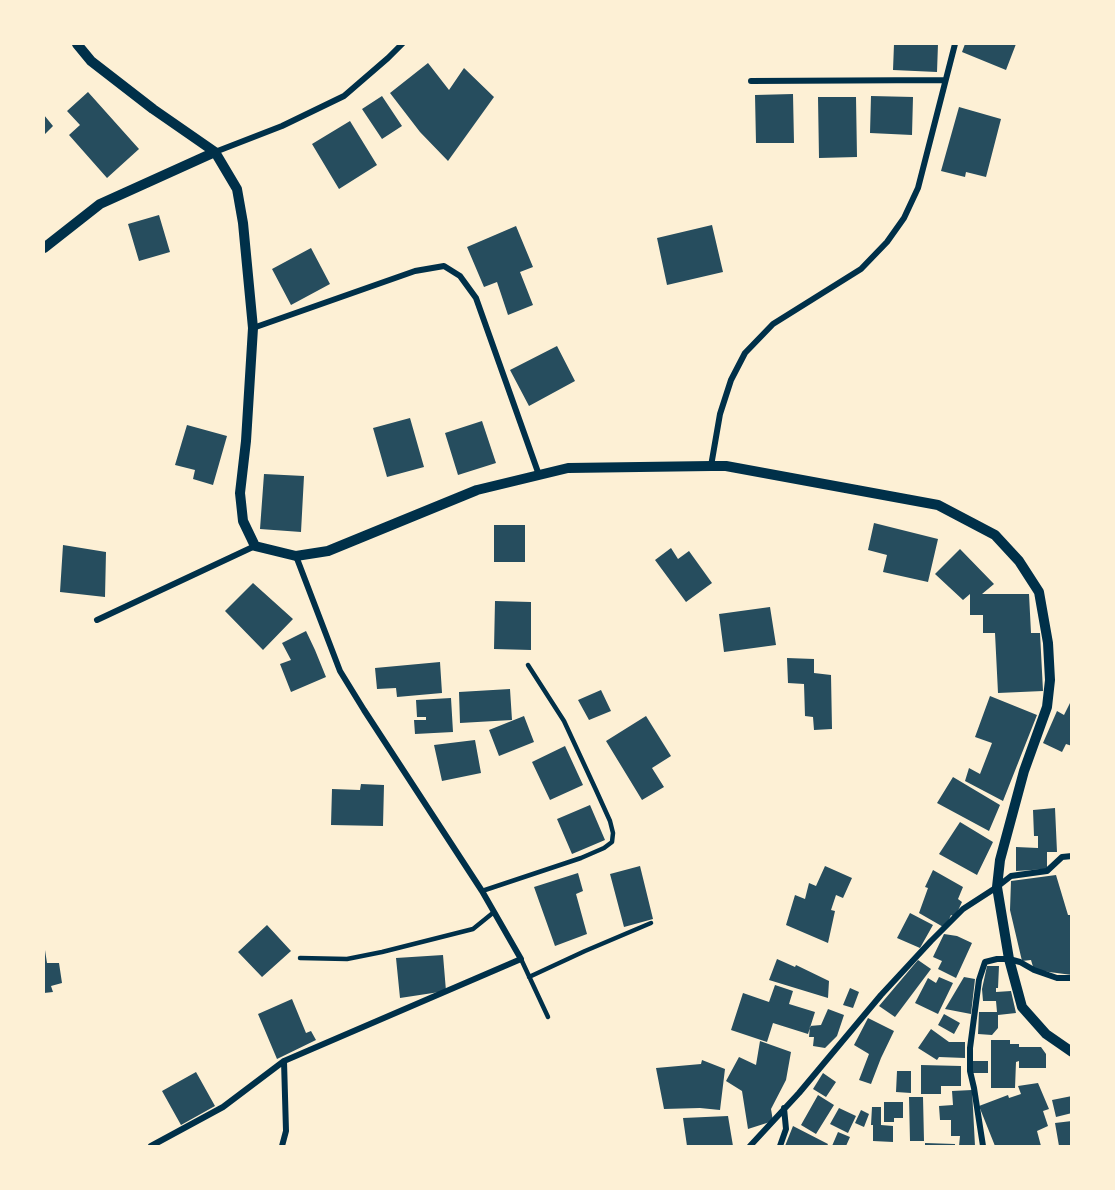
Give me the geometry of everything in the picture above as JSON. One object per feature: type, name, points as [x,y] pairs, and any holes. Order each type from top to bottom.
[{"type":"street","points":[[77,44],[91,61],[214,152],[237,189],[243,223],[253,328],[246,441],[240,494],[243,521],[255,546]]},
{"type":"street","points":[[44,248],[100,204],[214,152],[282,126],[344,96],[402,44]]},
{"type":"street","points":[[711,465],[720,414],[731,380],[746,354],[773,324],[861,269],[887,242],[904,218],[918,188],[955,44]]},
{"type":"street","points":[[751,81],[945,80]]},
{"type":"street","points":[[253,328],[415,271],[444,266],[460,276],[476,298],[539,475]]},
{"type":"street","points":[[97,620],[255,546],[296,556],[328,551],[477,490],[568,468],[726,465],[938,505],[995,535],[1019,561],[1039,592],[1048,643],[1050,680],[1047,706],[1024,771],[1000,860],[998,887],[1009,959],[1022,1007],[1046,1034],[1071,1052]]},
{"type":"street","points":[[151,1146],[223,1107],[285,1061],[520,959],[482,891],[340,671],[296,556]]},
{"type":"street","points":[[750,1146],[881,995],[963,909],[1011,876],[1047,871],[1062,857],[1071,856]]},
{"type":"street","points":[[983,1146],[970,1071],[970,1048],[979,980],[985,962],[1009,959],[1057,978],[1071,978]]},
{"type":"street","points":[[282,1146],[286,1131],[285,1061]]},
{"type":"street","points":[[780,1146],[786,1130],[784,1108]]},
{"type":"lane","points":[[482,891],[604,848],[612,842],[614,833],[564,721],[528,665]]},
{"type":"lane","points":[[300,958],[347,959],[392,950],[473,929],[494,912]]},
{"type":"lane","points":[[529,977],[651,923]]},
{"type":"lane","points":[[520,959],[548,1017]]},
{"type":"building","points":[[894,44],[938,44],[937,72],[893,70]]},
{"type":"building","points":[[965,44],[1016,44],[1006,70],[962,52]]},
{"type":"building","points":[[428,63],[449,90],[464,68],[494,97],[448,161],[420,132],[390,93]]},
{"type":"building","points":[[88,92],[139,149],[107,178],[69,135],[80,125],[67,111]]},
{"type":"building","points":[[793,94],[794,143],[756,143],[755,95]]},
{"type":"building","points":[[382,96],[402,126],[382,139],[362,109]]},
{"type":"building","points":[[871,96],[913,97],[912,135],[870,133]]},
{"type":"building","points":[[818,97],[856,97],[857,157],[819,158]]},
{"type":"building","points":[[959,107],[1001,119],[986,177],[966,172],[965,177],[941,171]]},
{"type":"building","points":[[44,115],[53,126],[44,135]]},
{"type":"building","points":[[350,121],[377,165],[339,189],[312,144]]},
{"type":"building","points":[[159,215],[170,252],[139,261],[128,224]]},
{"type":"building","points":[[712,225],[723,272],[667,285],[657,238]]},
{"type":"building","points":[[516,226],[533,267],[520,272],[533,305],[508,315],[497,282],[484,287],[467,247]]},
{"type":"building","points":[[311,248],[330,284],[291,305],[272,269]]},
{"type":"building","points":[[557,346],[575,381],[529,406],[510,370]]},
{"type":"building","points":[[410,418],[424,467],[387,477],[373,428]]},
{"type":"building","points":[[482,421],[496,463],[458,475],[445,433]]},
{"type":"building","points":[[187,425],[227,436],[213,485],[193,479],[195,470],[175,465]]},
{"type":"building","points":[[264,474],[304,476],[301,532],[260,529]]},
{"type":"building","points":[[874,523],[938,539],[928,582],[883,572],[887,555],[868,550]]},
{"type":"building","points":[[494,525],[525,525],[525,562],[494,562]]},
{"type":"building","points":[[63,545],[106,552],[105,597],[60,592]]},
{"type":"building","points":[[671,548],[678,559],[689,551],[712,583],[686,602],[655,560]]},
{"type":"building","points":[[960,549],[994,584],[982,594],[1029,594],[1031,633],[1040,633],[1043,691],[998,693],[995,633],[983,633],[983,615],[970,615],[970,594],[963,600],[935,574]]},
{"type":"building","points":[[253,583],[293,619],[263,650],[225,611]]},
{"type":"building","points":[[495,601],[531,602],[531,650],[494,649]]},
{"type":"building","points":[[770,607],[776,645],[724,652],[719,614]]},
{"type":"building","points":[[306,631],[326,677],[291,692],[280,664],[291,660],[282,643]]},
{"type":"building","points":[[787,658],[814,659],[814,673],[831,675],[832,729],[814,730],[813,717],[805,716],[804,684],[788,683]]},
{"type":"building","points":[[440,662],[442,693],[397,697],[396,688],[377,689],[375,668]]},
{"type":"building","points":[[510,689],[512,720],[460,723],[459,692]]},
{"type":"building","points":[[601,690],[611,711],[589,720],[578,700]]},
{"type":"building","points":[[990,696],[1037,715],[1003,801],[965,781],[969,768],[980,774],[992,743],[975,737]]},
{"type":"building","points":[[451,698],[453,732],[415,734],[414,720],[426,720],[426,717],[417,717],[416,700]]},
{"type":"building","points":[[1072,699],[1072,746],[1066,744],[1062,752],[1043,743],[1057,711],[1064,715]]},
{"type":"building","points":[[524,716],[534,742],[499,756],[489,730]]},
{"type":"building","points":[[646,716],[671,756],[652,768],[664,787],[642,800],[606,741]]},
{"type":"building","points":[[475,740],[481,773],[442,781],[434,745]]},
{"type":"building","points":[[565,746],[583,785],[550,800],[532,762]]},
{"type":"building","points":[[953,777],[1000,805],[989,831],[937,803]]},
{"type":"building","points":[[361,784],[384,785],[383,826],[331,825],[332,789],[360,790]]},
{"type":"building","points":[[590,805],[605,840],[572,854],[557,819]]},
{"type":"building","points":[[1055,808],[1057,852],[1047,852],[1047,869],[1016,871],[1016,847],[1038,848],[1038,836],[1034,836],[1033,810]]},
{"type":"building","points":[[960,822],[993,842],[977,875],[939,854]]},
{"type":"building","points":[[640,866],[653,919],[624,927],[610,874]]},
{"type":"building","points":[[825,866],[852,878],[843,898],[836,895],[831,910],[835,911],[828,943],[786,925],[795,895],[805,899],[809,883],[816,886]]},
{"type":"building","points":[[933,870],[963,887],[958,899],[962,902],[955,917],[951,915],[945,928],[919,913],[928,888],[925,887]]},
{"type":"building","points":[[578,873],[583,891],[576,894],[587,934],[555,946],[534,887]]},
{"type":"building","points":[[1056,875],[1068,915],[1072,917],[1072,975],[1034,970],[1031,960],[1022,961],[1010,910],[1011,881]]},
{"type":"building","points":[[910,913],[933,925],[920,948],[897,938]]},
{"type":"building","points":[[267,925],[291,951],[262,977],[238,952]]},
{"type":"building","points":[[944,934],[957,936],[972,943],[956,978],[938,969],[942,961],[933,957]]},
{"type":"building","points":[[44,950],[47,963],[59,963],[62,983],[51,986],[53,992],[44,993]]},
{"type":"building","points":[[443,955],[446,991],[400,998],[396,958]]},
{"type":"building","points":[[777,959],[795,967],[796,965],[829,981],[828,998],[769,980]]},
{"type":"building","points":[[918,960],[931,969],[895,1017],[879,1006]]},
{"type":"building","points":[[987,966],[999,966],[996,992],[1011,991],[1016,1013],[998,1015],[998,1028],[992,1035],[978,1034],[979,1012],[997,1012],[996,1001],[983,1001],[982,989]]},
{"type":"building","points":[[939,977],[953,983],[938,1014],[915,1003],[928,978],[936,983]]},
{"type":"building","points":[[964,977],[975,979],[971,1014],[945,1009]]},
{"type":"building","points":[[775,985],[793,991],[789,1004],[815,1012],[808,1034],[773,1023],[767,1042],[731,1030],[743,993],[769,1002]]},
{"type":"building","points":[[850,988],[859,992],[853,1008],[843,1005]]},
{"type":"building","points":[[292,999],[306,1033],[311,1031],[316,1040],[277,1059],[258,1014]]},
{"type":"building","points":[[828,1009],[844,1015],[837,1036],[825,1048],[813,1046],[814,1037],[809,1037],[810,1026],[821,1025]]},
{"type":"building","points":[[944,1014],[960,1023],[954,1034],[938,1025]]},
{"type":"building","points":[[868,1018],[894,1031],[871,1084],[859,1080],[869,1054],[854,1045]]},
{"type":"building","points":[[931,1029],[949,1042],[965,1042],[965,1058],[939,1057],[937,1060],[918,1048]]},
{"type":"building","points":[[991,1040],[1010,1040],[1010,1044],[1019,1044],[1019,1047],[1041,1047],[1046,1054],[1046,1068],[1019,1068],[1019,1061],[1016,1062],[1015,1088],[991,1088]]},
{"type":"building","points":[[760,1041],[791,1052],[786,1080],[771,1109],[773,1121],[748,1129],[742,1091],[726,1081],[739,1057],[756,1065]]},
{"type":"building","points":[[702,1060],[725,1069],[720,1110],[664,1109],[656,1068],[701,1064]]},
{"type":"building","points":[[973,1061],[988,1061],[988,1073],[973,1073]]},
{"type":"building","points":[[921,1065],[961,1066],[961,1086],[941,1086],[941,1094],[921,1094]]},
{"type":"building","points":[[897,1071],[911,1071],[911,1093],[896,1092]]},
{"type":"building","points":[[196,1072],[215,1106],[181,1125],[162,1091]]},
{"type":"building","points":[[823,1073],[836,1082],[826,1097],[813,1089]]},
{"type":"building","points":[[1038,1083],[1049,1109],[1043,1111],[1048,1126],[1037,1131],[1041,1146],[995,1146],[979,1106],[1008,1095],[1009,1098],[1021,1094],[1018,1086]]},
{"type":"building","points":[[972,1090],[975,1146],[959,1146],[960,1136],[951,1136],[951,1120],[940,1120],[939,1106],[953,1105],[952,1091]]},
{"type":"building","points":[[818,1095],[834,1105],[816,1134],[801,1125]]},
{"type":"building","points":[[1072,1096],[1072,1113],[1056,1117],[1052,1100]]},
{"type":"building","points":[[909,1097],[923,1097],[924,1141],[910,1141]]},
{"type":"building","points":[[884,1102],[903,1102],[903,1118],[894,1118],[894,1122],[884,1122]]},
{"type":"building","points":[[872,1107],[881,1107],[881,1125],[893,1126],[893,1142],[873,1141]]},
{"type":"building","points":[[839,1108],[856,1116],[848,1133],[830,1124]]},
{"type":"building","points":[[861,1110],[869,1114],[864,1127],[855,1123]]},
{"type":"building","points":[[728,1116],[733,1146],[687,1146],[683,1118]]},
{"type":"building","points":[[1072,1121],[1072,1146],[1059,1146],[1055,1123]]},
{"type":"building","points":[[793,1126],[828,1144],[827,1146],[785,1146]]},
{"type":"building","points":[[838,1132],[850,1137],[846,1146],[832,1146]]},
{"type":"building","points":[[925,1143],[955,1144],[955,1146],[925,1146]]}]
